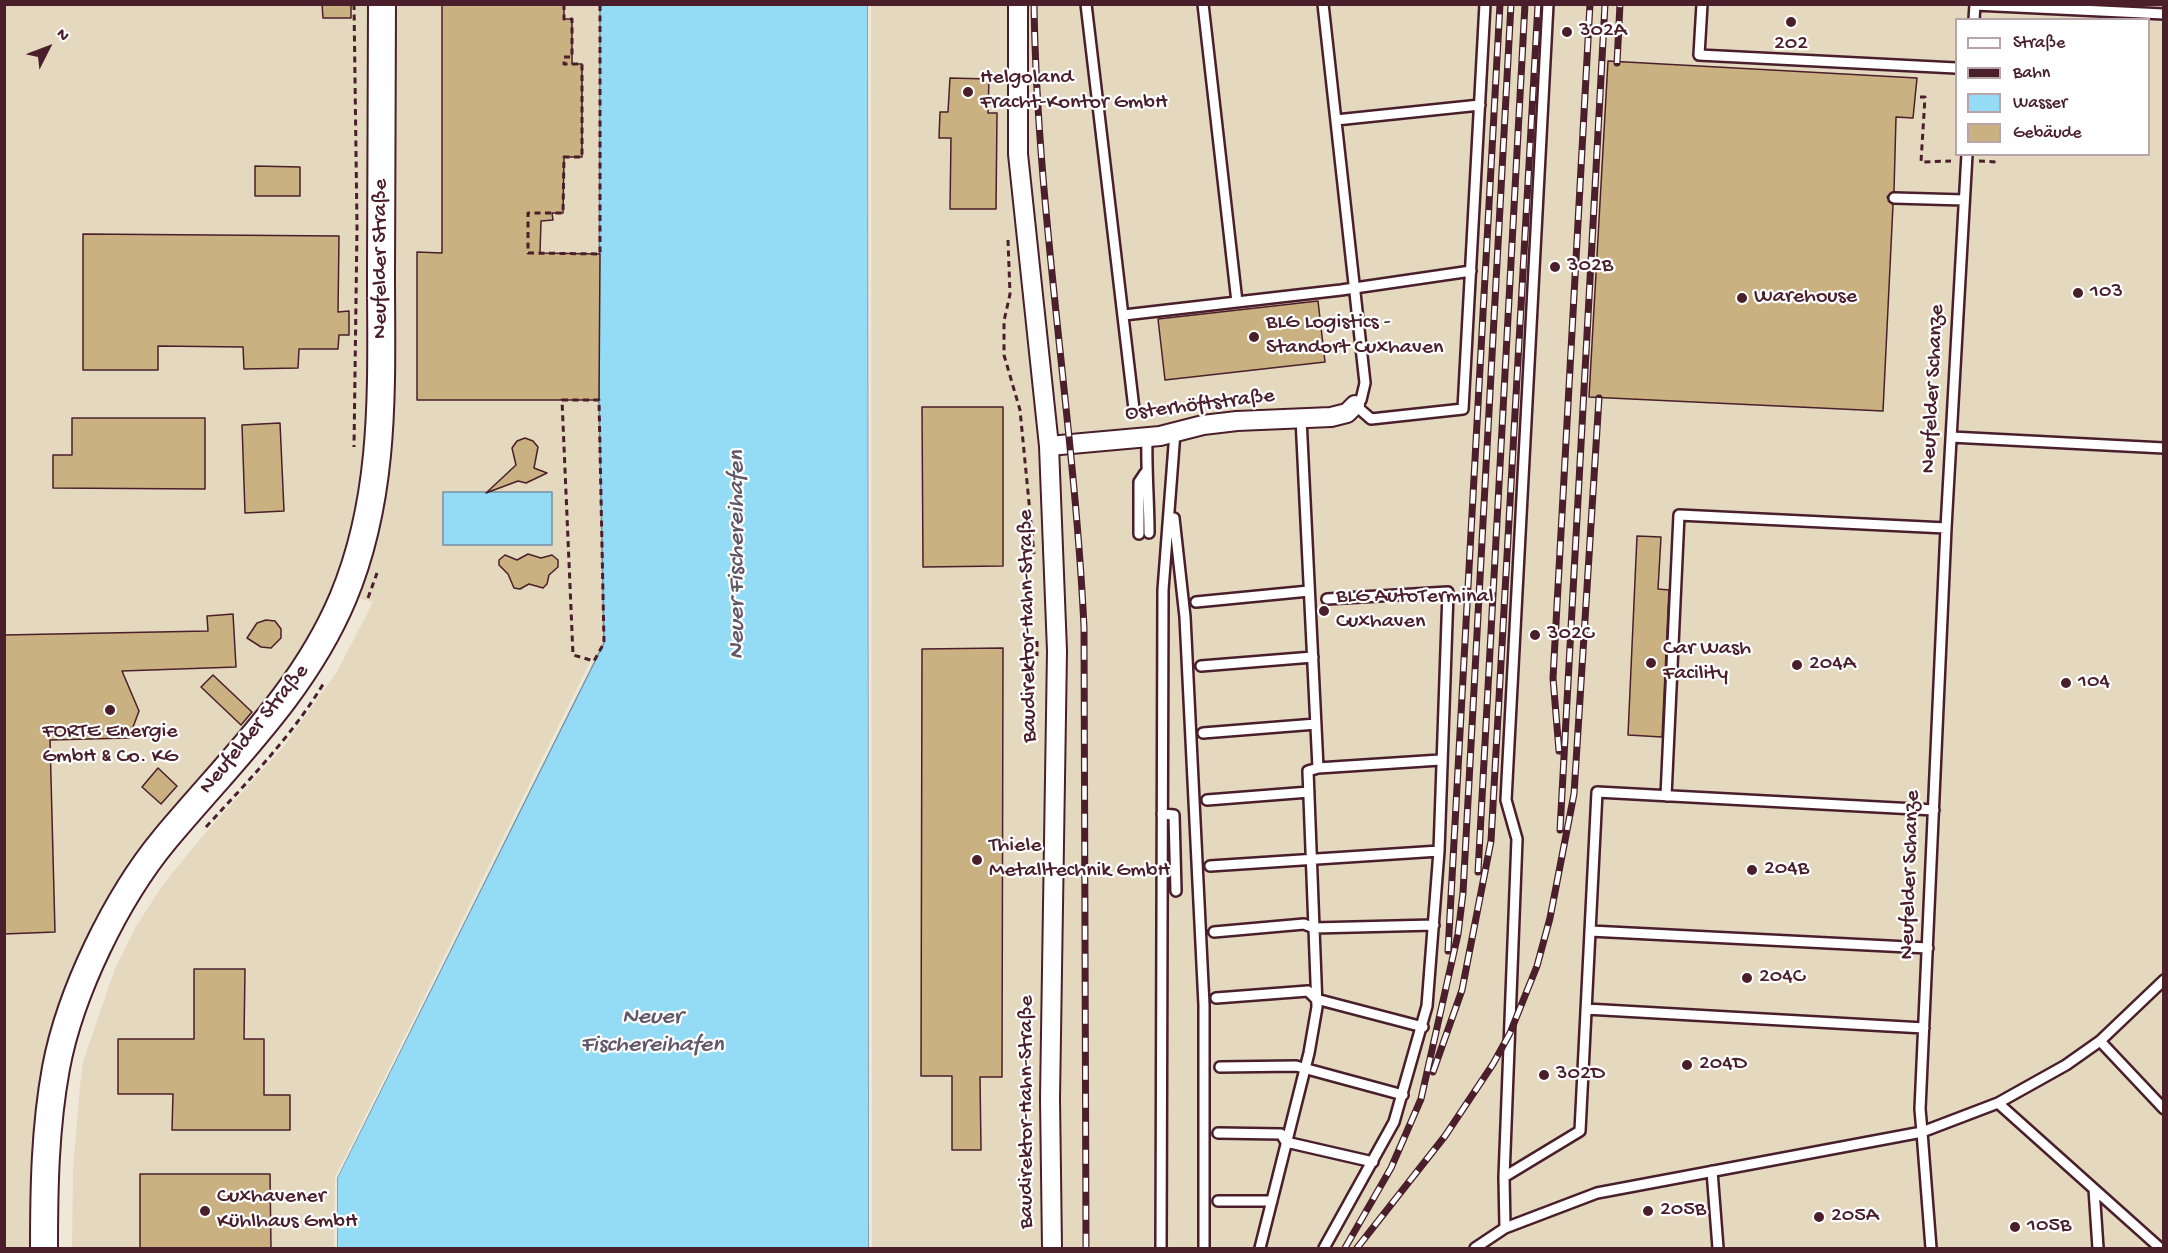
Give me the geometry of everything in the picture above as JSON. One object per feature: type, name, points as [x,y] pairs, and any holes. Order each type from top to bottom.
[{"type":"street","name":"Neufelder Straße","points":[[44,1248],[46,1140],[56,1065],[79,991],[111,919],[162,843],[264,725],[306,671],[326,636],[354,568],[370,503],[382,409],[382,4]]},
{"type":"street","name":"Baudirektor-Hahn-Straße","points":[[1018,4],[1018,154],[1048,446],[1057,651],[1050,1098],[1052,1248]]},
{"type":"street","name":"Osterhöftstraße","points":[[1048,446],[1147,437],[1203,425],[1331,417],[1347,413],[1355,405]]},
{"type":"lane","points":[[1086,4],[1134,409]]},
{"type":"lane","points":[[1203,4],[1237,302]]},
{"type":"lane","points":[[1323,4],[1365,383],[1361,400],[1355,405],[1371,419],[1463,409],[1485,4]]},
{"type":"lane","points":[[1505,1228],[1504,1177],[1517,839],[1506,800],[1548,4]]},
{"type":"lane","points":[[1702,4],[1699,55],[1955,68]]},
{"type":"lane","points":[[1975,5],[2163,14]]},
{"type":"lane","points":[[1336,120],[1480,105]]},
{"type":"lane","name":"Neufelder Schanze","points":[[1931,1248],[1920,1109],[1946,528],[1966,156]]},
{"type":"lane","points":[[1894,198],[1964,200]]},
{"type":"lane","points":[[1124,315],[1471,271]]},
{"type":"lane","points":[[1301,418],[1318,768]]},
{"type":"lane","points":[[1161,1248],[1163,590],[1175,432]]},
{"type":"lane","points":[[1147,437],[1145,473],[1148,484],[1149,533]]},
{"type":"lane","points":[[1951,438],[2163,448]]},
{"type":"lane","points":[[1139,534],[1139,482],[1145,473]]},
{"type":"lane","points":[[1171,497],[1185,616],[1204,1005],[1203,1248]]},
{"type":"lane","points":[[1666,796],[1679,515],[1946,528]]},
{"type":"lane","points":[[1196,602],[1309,591]]},
{"type":"lane","points":[[1324,1248],[1394,1122],[1423,1027],[1432,964],[1439,851],[1440,760],[1448,592],[1327,599]]},
{"type":"lane","points":[[1201,666],[1313,657]]},
{"type":"lane","points":[[1203,733],[1316,724]]},
{"type":"lane","points":[[1260,1248],[1304,1071],[1316,999],[1308,771],[1318,768],[1440,760]]},
{"type":"lane","points":[[1207,800],[1309,792]]},
{"type":"lane","points":[[1504,1177],[1580,1131],[1598,792],[1934,810]]},
{"type":"lane","points":[[1162,814],[1173,815],[1176,891]]},
{"type":"lane","points":[[1210,866],[1311,857],[1439,851]]},
{"type":"lane","points":[[1214,932],[1304,924],[1314,928],[1434,925]]},
{"type":"lane","points":[[1590,931],[1928,948]]},
{"type":"lane","points":[[1477,1247],[1505,1228],[1597,1193],[1922,1132],[1998,1103],[2067,1065],[2100,1041],[2163,980]]},
{"type":"lane","points":[[1216,998],[1308,991],[1316,999],[1423,1027]]},
{"type":"lane","points":[[1586,1009],[1924,1028]]},
{"type":"lane","points":[[2100,1041],[2163,1109]]},
{"type":"lane","points":[[1220,1068],[1296,1066],[1304,1071],[1403,1095]]},
{"type":"lane","points":[[1998,1103],[2160,1248]]},
{"type":"lane","points":[[1218,1133],[1281,1134],[1287,1142],[1373,1162]]},
{"type":"lane","points":[[1712,1171],[1718,1248]]},
{"type":"lane","points":[[2094,1189],[2098,1248]]},
{"type":"lane","points":[[1218,1201],[1272,1201]]},
{"type":"path","points":[[354,4],[357,227],[354,458]]},
{"type":"path","points":[[564,4],[564,19],[573,20],[572,57],[564,57],[564,64],[582,64],[582,156],[564,157],[563,213],[528,213],[528,253],[600,254],[600,4]]},
{"type":"path","points":[[1920,97],[1925,97],[1921,162],[1951,161]]},
{"type":"path","points":[[1979,162],[1997,162]]},
{"type":"path","points":[[1007,234],[1010,294],[1004,321],[1004,355],[1020,410],[1035,564]]},
{"type":"path","points":[[562,400],[584,400],[599,400],[604,643],[594,661],[573,655],[562,400]]},
{"type":"path","points":[[364,605],[378,566]]},
{"type":"path","points":[[1037,636],[1037,659]]},
{"type":"path","points":[[205,828],[273,754],[312,702],[328,674]]},
{"type":"shaded area","points":[[4,5],[600,5],[599,400],[604,643],[337,1178],[337,1248],[72,1248],[73,1170],[83,1062],[114,971],[135,928],[162,886],[201,838],[284,746],[338,670],[373,602],[332,591],[302,654],[257,717],[151,835],[118,880],[95,918],[62,997],[44,1063],[34,1139],[31,1248],[5,1248]]},
{"type":"shaded area","points":[[868,5],[2163,5],[2163,1248],[869,1248]]},
{"type":"water","name":"Neuer Fischereihafen","points":[[600,5],[868,5],[869,1248],[337,1248],[337,1178],[604,643],[599,400]]},
{"type":"water","points":[[443,492],[552,492],[552,545],[443,545]]},
{"type":"pier","points":[[871,4],[872,1248],[869,1248],[868,5]]},
{"type":"pier","points":[[591,660],[594,661],[337,1178],[337,1248],[334,1248],[335,1177]]},
{"type":"building","points":[[322,4],[351,4],[351,18],[323,18]]},
{"type":"building","points":[[442,4],[564,4],[564,19],[572,19],[572,64],[582,64],[582,157],[564,157],[563,213],[552,213],[553,220],[541,221],[540,253],[600,254],[599,400],[417,400],[417,252],[442,253]]},
{"type":"building","name":"Warehouse","points":[[1608,61],[1917,78],[1913,118],[1896,117],[1894,191],[1887,197],[1893,205],[1883,411],[1589,397]]},
{"type":"building","points":[[950,78],[989,79],[988,113],[997,113],[996,209],[950,209],[951,138],[939,138],[940,112],[948,112]]},
{"type":"building","points":[[255,166],[300,167],[300,196],[255,196]]},
{"type":"building","points":[[83,234],[339,236],[338,312],[349,311],[349,335],[339,335],[338,349],[299,349],[298,368],[244,369],[243,347],[158,346],[158,370],[83,370]]},
{"type":"building","points":[[1318,301],[1325,362],[1165,380],[1158,319]]},
{"type":"building","points":[[922,407],[1003,407],[1003,566],[923,567]]},
{"type":"building","points":[[72,418],[205,418],[205,489],[53,488],[53,455],[72,455]]},
{"type":"building","points":[[280,423],[284,511],[245,513],[242,425]]},
{"type":"building","points":[[525,438],[533,441],[538,447],[534,468],[547,473],[526,483],[518,481],[486,493],[516,465],[512,448],[517,441]]},
{"type":"building","name":"Car Wash Facility","points":[[1637,536],[1661,537],[1658,589],[1669,590],[1662,737],[1628,735]]},
{"type":"building","points":[[528,554],[541,558],[552,555],[558,560],[558,567],[549,575],[547,584],[543,588],[529,584],[520,589],[514,588],[508,574],[499,565],[499,560],[505,555],[517,560]]},
{"type":"building","points":[[233,614],[236,667],[122,671],[139,711],[129,738],[50,740],[55,932],[4,934],[4,635],[208,631],[207,616]]},
{"type":"building","points":[[266,620],[275,621],[281,629],[281,638],[271,648],[261,647],[247,638],[257,623]]},
{"type":"building","points":[[1003,648],[1002,1077],[980,1077],[981,1150],[952,1150],[952,1076],[921,1076],[922,649]]},
{"type":"building","points":[[213,675],[252,712],[241,725],[201,687]]},
{"type":"building","points":[[158,768],[177,786],[161,804],[142,787]]},
{"type":"building","points":[[194,969],[245,969],[244,1039],[264,1039],[264,1095],[290,1095],[290,1130],[172,1130],[173,1094],[118,1094],[118,1039],[194,1039]]},
{"type":"building","name":"Cuxhavener Kühlhaus GmbH","points":[[140,1174],[270,1174],[271,1248],[140,1248]]},
{"type":"railway","points":[[1034,4],[1042,160],[1072,471],[1084,627],[1086,1248]]},
{"type":"railway","points":[[1448,951],[1500,4]]},
{"type":"railway","points":[[1345,1248],[1391,1168],[1421,1099],[1458,934],[1463,893],[1511,4]]},
{"type":"railway","points":[[1478,872],[1525,4]]},
{"type":"railway","points":[[1433,1072],[1462,990],[1491,841],[1538,4]]},
{"type":"railway","points":[[1559,751],[1553,678],[1590,4]]},
{"type":"railway","points":[[1560,830],[1605,4]]},
{"type":"railway","points":[[1617,63],[1620,4]]},
{"type":"railway","points":[[1357,1248],[1445,1136],[1493,1064],[1510,1033],[1537,966],[1550,918],[1574,794],[1599,398]]},
{"type":"place","name":"202","points":[[1791,22]]},
{"type":"place","name":"302A","points":[[1567,32]]},
{"type":"place","name":"Helgoland Fracht-Kontor GmbH","points":[[968,92]]},
{"type":"place","name":"302B","points":[[1555,267]]},
{"type":"place","name":"103","points":[[2078,293]]},
{"type":"place","name":"Warehouse","points":[[1742,298]]},
{"type":"place","name":"BLG Logistics - Standort Cuxhaven","points":[[1254,337]]},
{"type":"place","name":"BLG AutoTerminal Cuxhaven","points":[[1324,611]]},
{"type":"place","name":"302C","points":[[1535,635]]},
{"type":"place","name":"Car Wash Facility","points":[[1651,663]]},
{"type":"place","name":"204A","points":[[1797,665]]},
{"type":"place","name":"104","points":[[2066,683]]},
{"type":"place","name":"FORTE Energie GmbH & Co. KG","points":[[110,710]]},
{"type":"place","name":"Thiele Metalltechnik GmbH","points":[[977,860]]},
{"type":"place","name":"204B","points":[[1752,870]]},
{"type":"place","name":"204C","points":[[1747,978]]},
{"type":"place","name":"204D","points":[[1687,1065]]},
{"type":"place","name":"302D","points":[[1544,1075]]},
{"type":"place","name":"Cuxhavener Kühlhaus GmbH","points":[[205,1211]]},
{"type":"place","name":"205B","points":[[1648,1211]]},
{"type":"place","name":"205A","points":[[1819,1217]]},
{"type":"place","name":"105B","points":[[2015,1227]]}]
